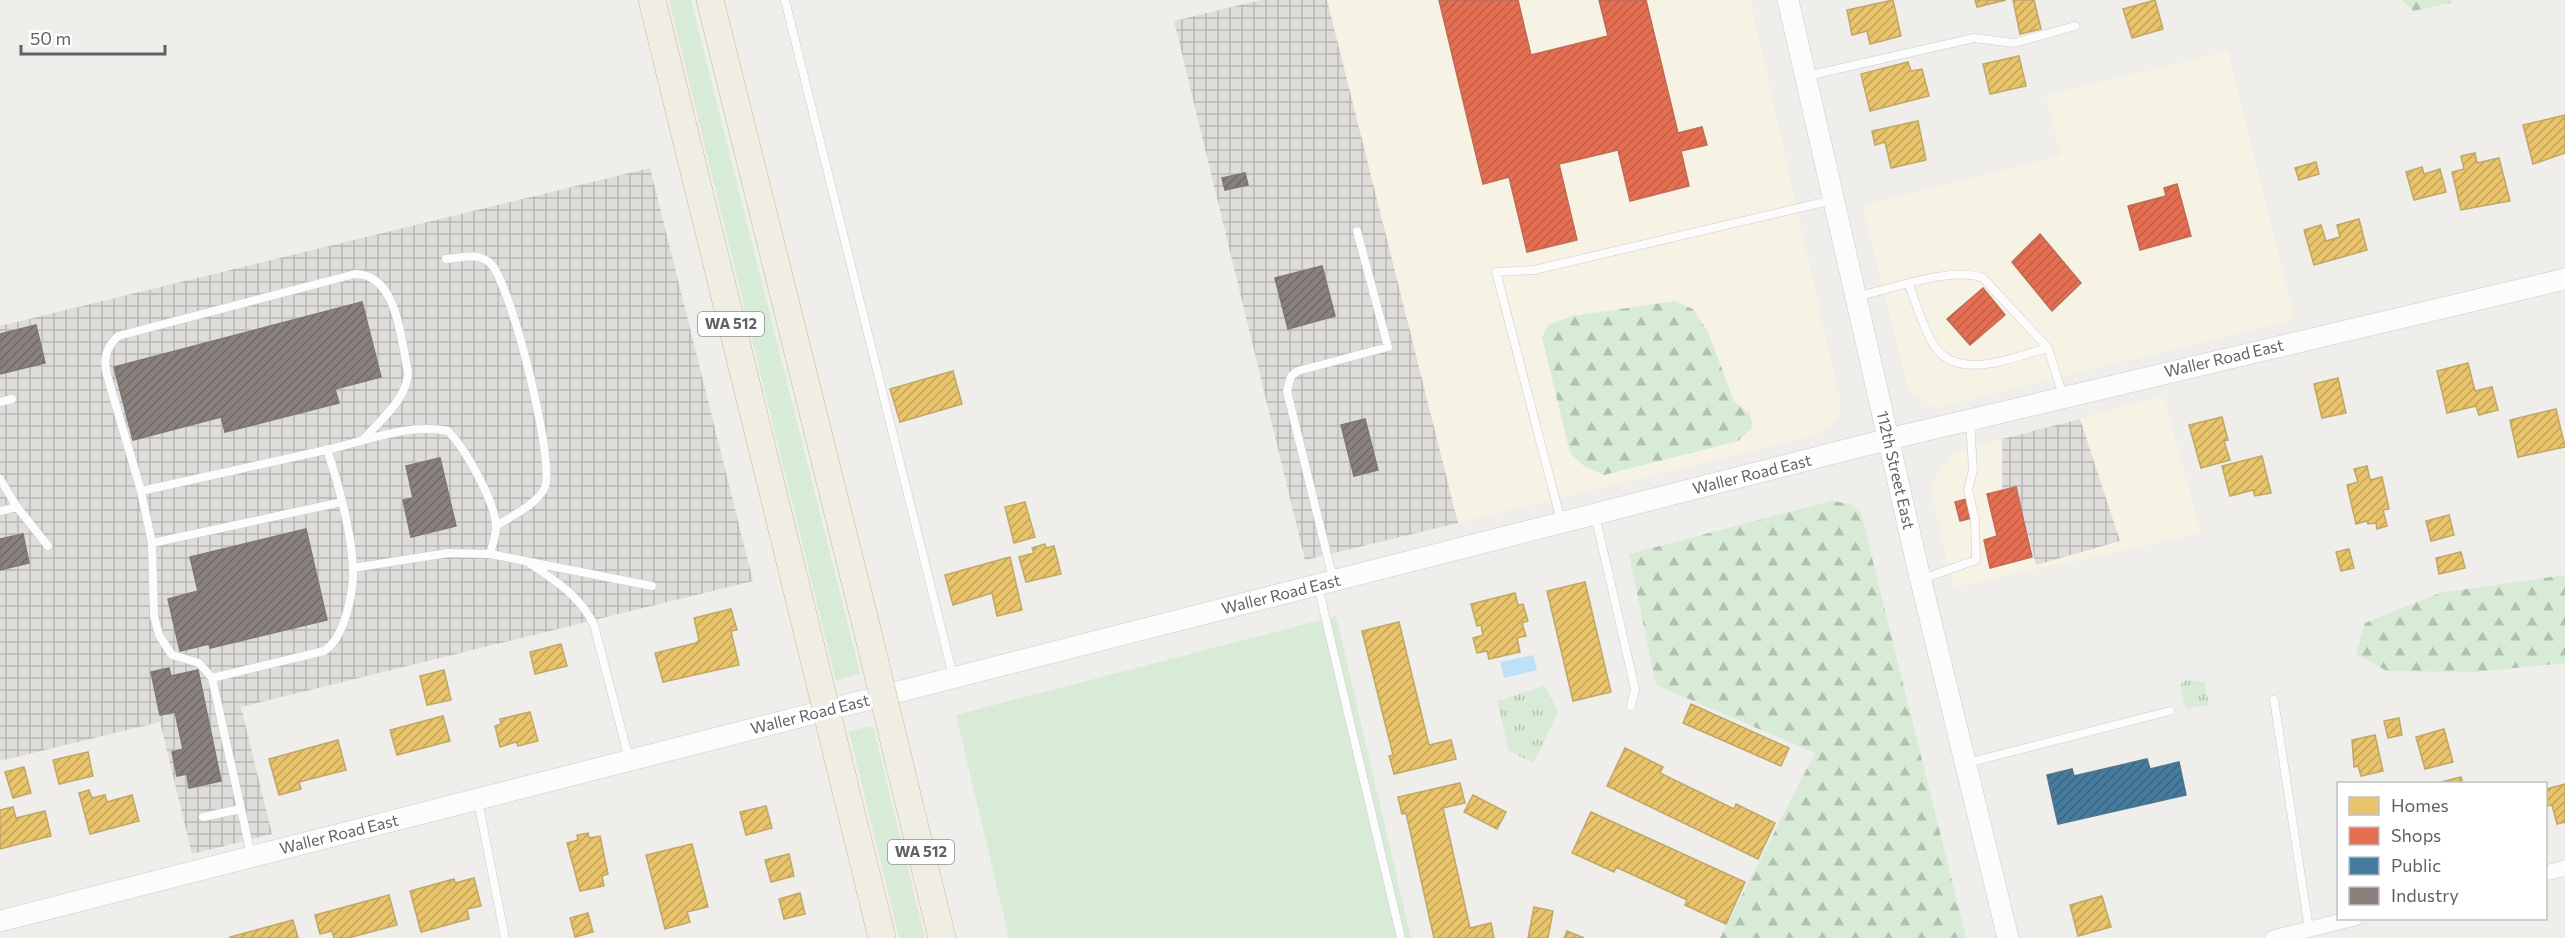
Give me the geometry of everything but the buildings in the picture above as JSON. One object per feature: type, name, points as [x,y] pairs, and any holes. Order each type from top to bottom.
[{"type":"highway","name":"WA 512","points":[[652,0],[882,938]]},
{"type":"highway","name":"WA 512","points":[[710,0],[942,938]]},
{"type":"street","name":"112th Street East","points":[[1788,0],[1920,579],[2008,938]]},
{"type":"street","name":"Waller Road East","points":[[0,921],[1889,439],[2565,279]]},
{"type":"street","points":[[2547,873],[2565,868]]},
{"type":"street","points":[[2273,938],[2347,920]]},
{"type":"lane","points":[[785,0],[953,677]]},
{"type":"lane","points":[[1806,76],[1974,38],[2014,43],[2075,26]]},
{"type":"lane","points":[[1562,522],[1496,272],[1534,270],[1834,200]]},
{"type":"lane","points":[[1357,231],[1388,347],[1298,371],[1291,376],[1287,391],[1401,938]]},
{"type":"lane","points":[[446,259],[476,256],[485,258],[499,274],[510,303],[529,373],[546,460],[546,484],[541,495],[496,526]]},
{"type":"lane","points":[[251,857],[212,678],[199,663],[172,655],[159,635],[154,616],[152,543],[141,491],[104,362],[109,345],[118,336],[355,274],[365,274],[383,286],[391,301],[408,372],[408,382],[396,402],[362,441]]},
{"type":"lane","points":[[1856,297],[1955,274],[1973,274],[1983,278],[2048,348],[2063,397]]},
{"type":"lane","points":[[1909,285],[1931,341],[1939,353],[1952,361],[1978,366],[2048,348]]},
{"type":"lane","points":[[0,402],[12,399]]},
{"type":"lane","points":[[1920,579],[1976,560],[1974,520],[1968,490],[1973,470],[1970,420]]},
{"type":"lane","points":[[141,491],[362,441],[434,428],[448,431],[470,459],[492,509],[496,526],[490,554]]},
{"type":"lane","points":[[212,678],[324,651],[334,645],[344,624],[353,568],[342,502],[327,449]]},
{"type":"lane","points":[[0,479],[16,507],[48,546]]},
{"type":"lane","points":[[152,543],[342,502]]},
{"type":"lane","points":[[0,511],[16,507]]},
{"type":"lane","points":[[1595,514],[1635,689],[1631,706]]},
{"type":"lane","points":[[353,568],[448,553],[490,554],[652,586]]},
{"type":"lane","points":[[522,559],[572,592],[585,607],[594,625],[629,760]]},
{"type":"lane","points":[[2274,700],[2309,929]]},
{"type":"lane","points":[[1965,764],[2170,711]]},
{"type":"lane","points":[[477,799],[505,938]]},
{"type":"lane","points":[[203,817],[241,808]]},
{"type":"shaded area","points":[[1261,0],[1327,0],[1458,523],[1305,560],[1174,21]]},
{"type":"shaded area","points":[[1327,0],[1750,0],[1840,401],[1838,420],[1818,434],[1458,523]]},
{"type":"shaded area","points":[[2228,51],[2294,319],[1935,408],[1908,389],[1863,205],[2061,156],[2046,96]]},
{"type":"shaded area","points":[[650,168],[753,581],[241,707],[272,834],[192,854],[160,722],[0,761],[0,326]]},
{"type":"shaded area","points":[[2163,396],[2201,533],[1954,587],[1930,487],[1952,453]]},
{"type":"shaded area","points":[[2080,419],[2120,541],[2036,565],[2016,487],[2002,490],[2002,439]]},
{"type":"green space","points":[[669,0],[691,0],[860,673],[836,681]]},
{"type":"green space","points":[[2402,0],[2453,0],[2451,3],[2413,11]]},
{"type":"green space","points":[[1675,301],[1693,309],[1708,332],[1734,401],[1750,414],[1753,427],[1738,441],[1604,475],[1584,466],[1570,453],[1542,337],[1548,325],[1572,316]]},
{"type":"green space","points":[[1832,501],[1851,504],[1861,513],[1966,938],[1720,938],[1815,753],[1656,685],[1629,554]]},
{"type":"green space","points":[[2565,575],[2565,663],[2475,672],[2387,671],[2356,654],[2365,623],[2440,593]]},
{"type":"green space","points":[[1336,616],[1411,938],[1009,938],[956,715]]},
{"type":"green space","points":[[2186,680],[2204,682],[2209,703],[2207,705],[2187,709],[2180,685]]},
{"type":"green space","points":[[1544,686],[1558,711],[1534,763],[1509,751],[1497,701]]},
{"type":"green space","points":[[873,726],[925,938],[899,938],[849,731]]},
{"type":"water","points":[[1533,655],[1537,670],[1504,678],[1500,662]]}]
